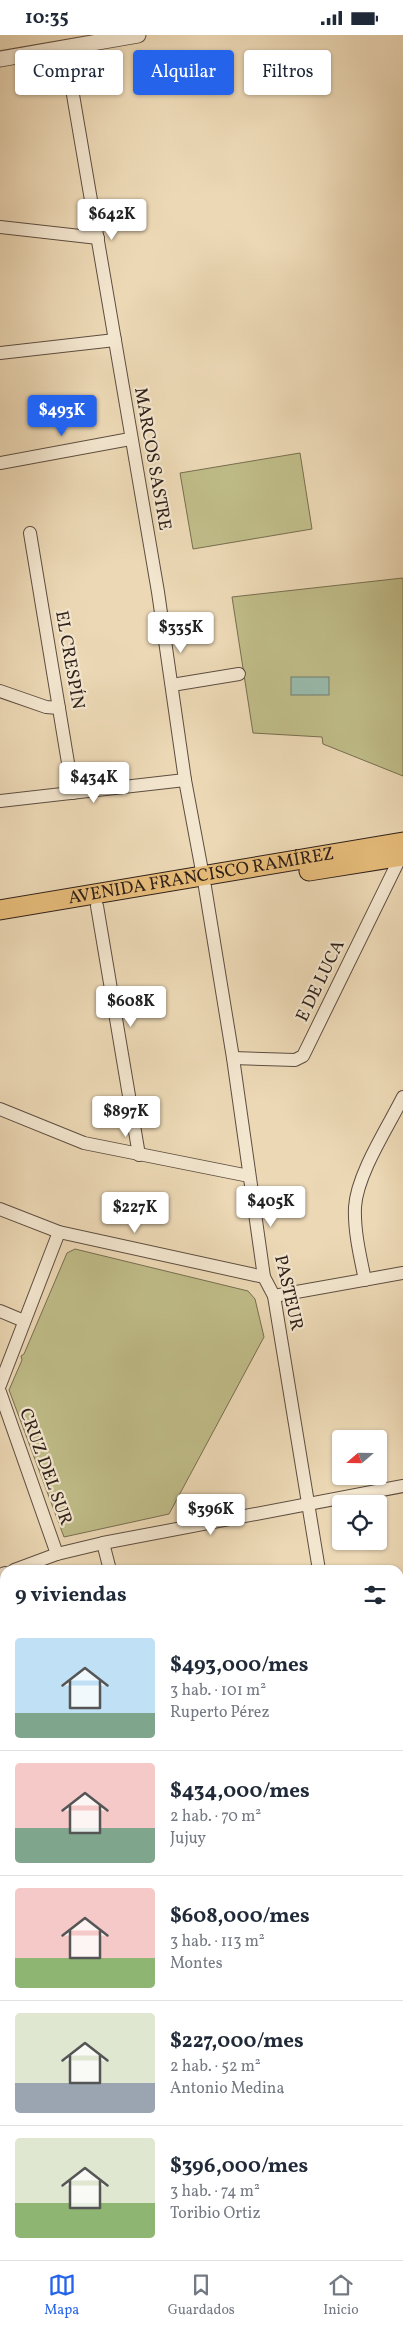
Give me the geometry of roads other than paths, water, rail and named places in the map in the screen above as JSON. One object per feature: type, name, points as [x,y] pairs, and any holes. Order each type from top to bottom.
[{"type":"main road","name":"AVENIDA FRANCISCO RAMÍREZ","points":[[0,910],[402,851]]},
{"type":"main road","name":"AVENIDA FRANCISCO RAMÍREZ","points":[[0,922],[97,906],[204,881]]},
{"type":"street","points":[[0,59],[138,35]]},
{"type":"street","name":"MARCOS SASTRE","points":[[65,48],[172,685],[185,780],[204,881]]},
{"type":"street","points":[[0,227],[98,238]]},
{"type":"street","points":[[0,353],[115,340]]},
{"type":"street","points":[[0,463],[130,439]]},
{"type":"street","name":"EL CRESPÍN","points":[[30,533],[73,793]]},
{"type":"street","points":[[172,685],[239,674]]},
{"type":"street","points":[[0,691],[46,707],[59,707]]},
{"type":"street","points":[[0,801],[185,780]]},
{"type":"street","name":"E DE LUCA","points":[[233,1058],[286,1060],[299,1059],[303,1056],[402,851]]},
{"type":"street","name":"PASTEUR","points":[[204,881],[233,1058],[264,1277],[274,1296],[318,1565]]},
{"type":"street","points":[[97,906],[139,1155]]},
{"type":"street","points":[[365,1280],[356,1234],[355,1206],[358,1191],[365,1172],[403,1097]]},
{"type":"street","points":[[0,1109],[72,1139],[139,1155],[249,1176]]},
{"type":"street","points":[[0,1209],[59,1232],[264,1277]]},
{"type":"street","points":[[1,1379],[59,1232]]},
{"type":"street","points":[[274,1296],[403,1273]]},
{"type":"street","points":[[0,1311],[24,1321]]},
{"type":"street","name":"CRUZ DEL SUR","points":[[0,1392],[57,1555]]},
{"type":"street","points":[[28,1565],[103,1543],[403,1486]]},
{"type":"street","points":[[103,1543],[109,1565]]}]
